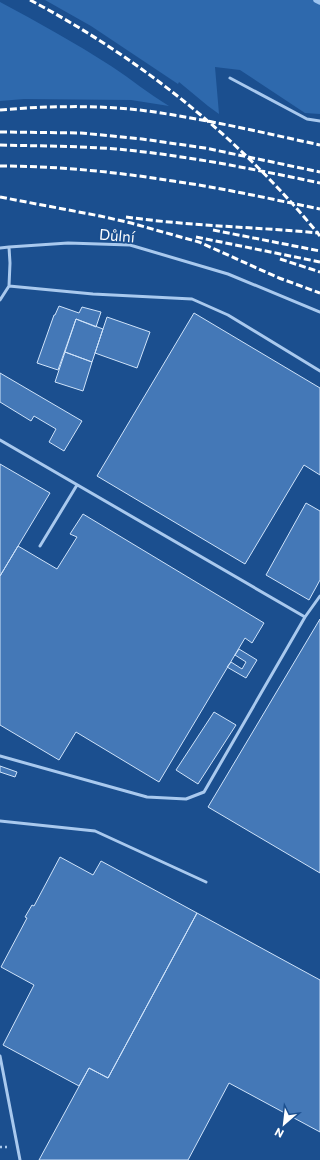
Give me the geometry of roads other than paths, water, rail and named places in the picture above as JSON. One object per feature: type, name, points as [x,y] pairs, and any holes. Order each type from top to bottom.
[{"type":"lane","points":[[230,78],[307,119],[320,121]]},
{"type":"lane","name":"Důlní","points":[[0,248],[9,246],[68,243],[130,245],[228,274],[320,312]]},
{"type":"lane","points":[[0,300],[9,286],[9,246]]},
{"type":"lane","points":[[9,286],[94,294],[192,299],[228,315],[320,371]]},
{"type":"lane","points":[[0,440],[305,618]]},
{"type":"lane","points":[[40,546],[77,485]]},
{"type":"lane","points":[[0,756],[147,797],[186,798],[204,792],[305,618],[320,596]]},
{"type":"lane","points":[[0,822],[95,831],[206,882]]},
{"type":"lane","points":[[0,1056],[20,1160]]},
{"type":"waterway","points":[[316,0],[320,2]]},
{"type":"railway","points":[[30,0],[111,48],[187,103],[257,166],[320,236]]},
{"type":"railway","points":[[0,110],[70,107],[105,107],[140,110],[208,121],[320,145]]},
{"type":"railway","points":[[0,132],[81,133],[142,139],[205,148],[320,172]]},
{"type":"railway","points":[[0,145],[87,147],[142,152],[218,163],[320,183]]},
{"type":"railway","points":[[0,166],[65,168],[130,175],[210,187],[320,209]]},
{"type":"railway","points":[[0,197],[131,223],[199,242],[279,278],[320,293]]},
{"type":"railway","points":[[126,217],[319,233]]},
{"type":"railway","points":[[213,230],[320,251]]},
{"type":"railway","points":[[196,237],[320,262]]},
{"type":"railway","points":[[280,259],[320,272]]}]
